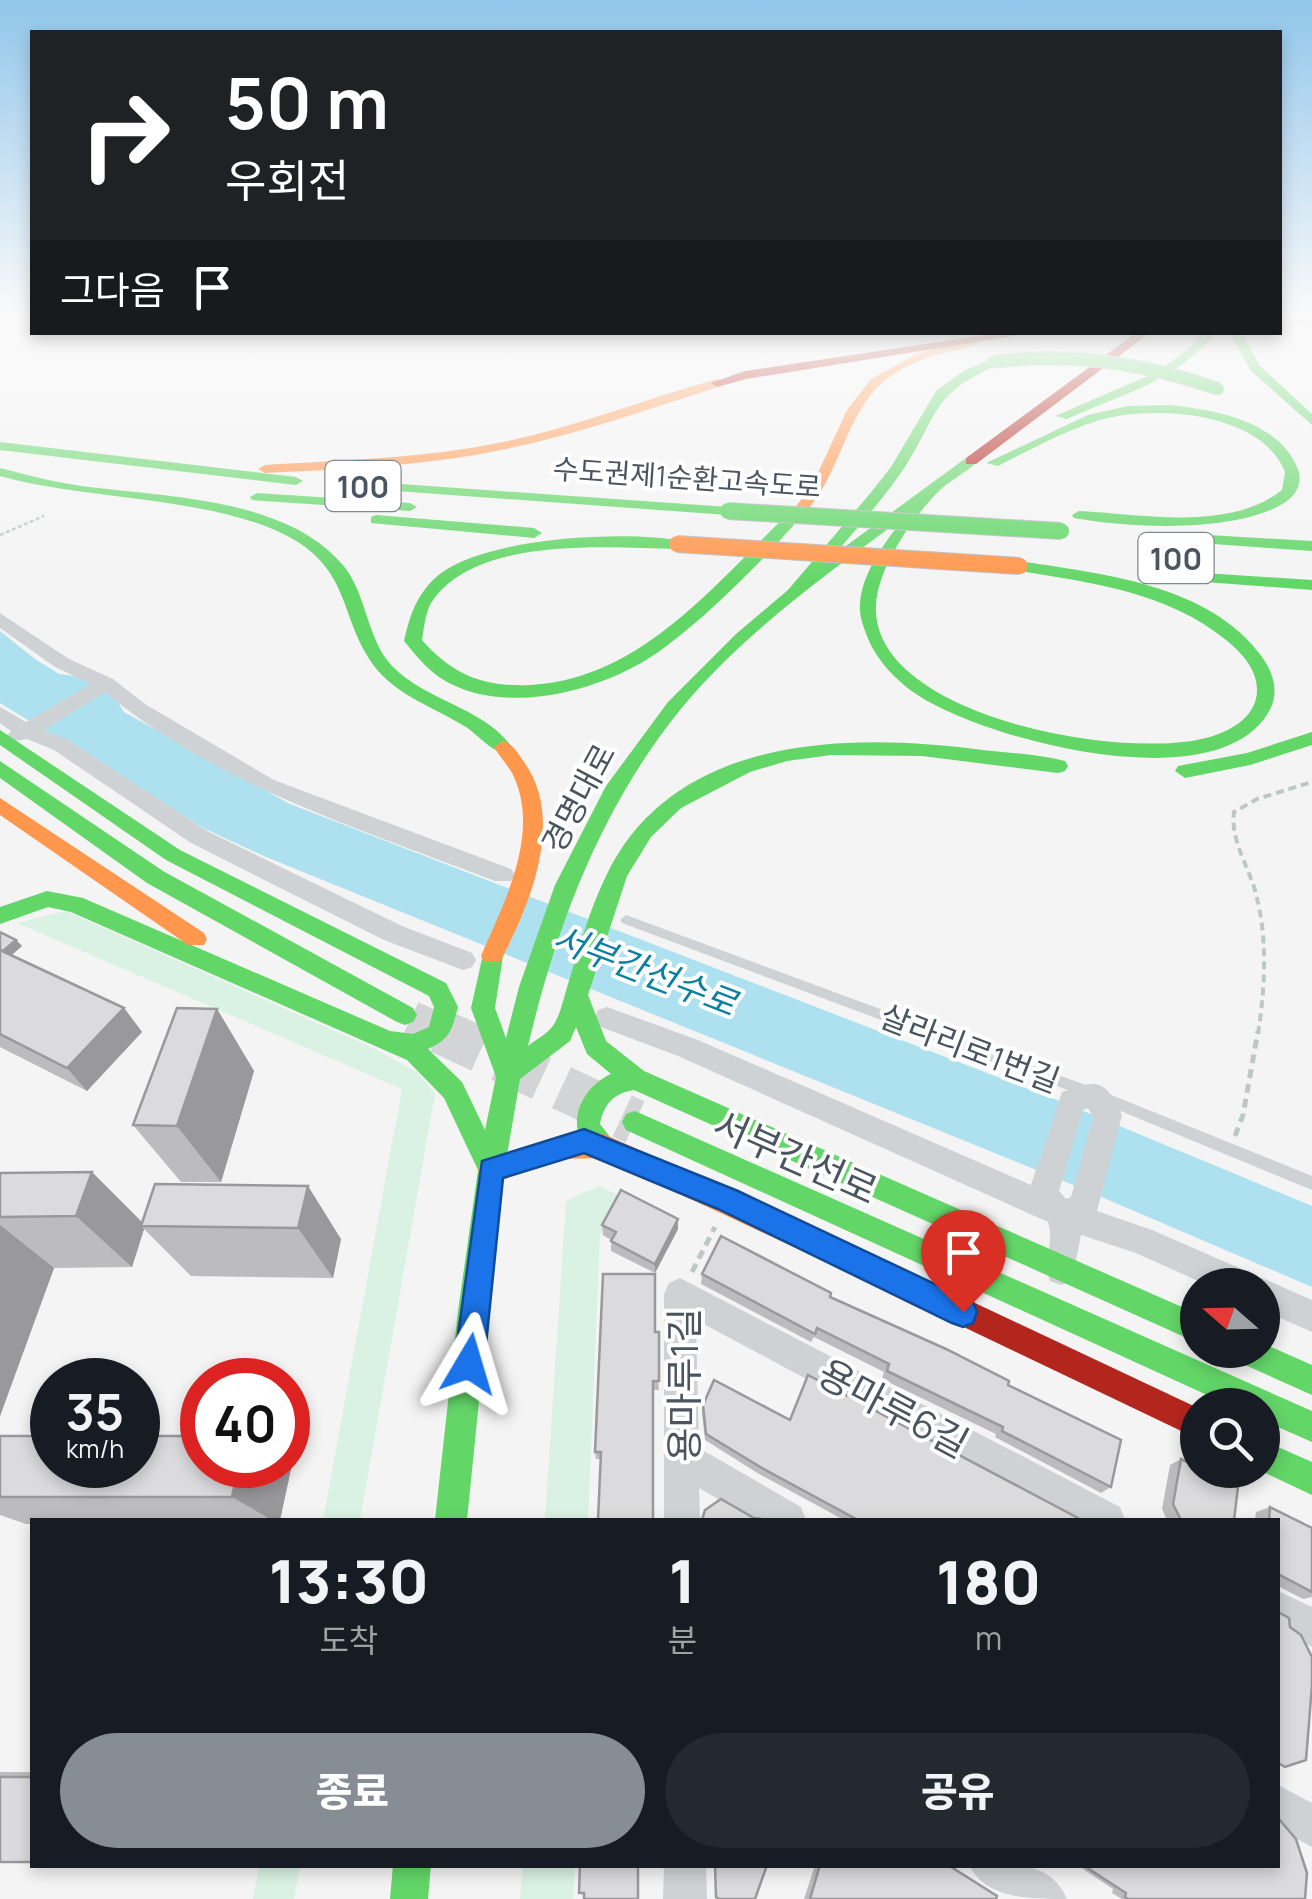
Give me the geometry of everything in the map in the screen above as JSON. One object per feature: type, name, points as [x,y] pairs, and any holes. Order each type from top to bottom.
[{"type":"main road","points":[[265,469],[398,462],[486,449],[643,406]]},
{"type":"main road","points":[[676,544],[527,548],[497,553],[440,580],[422,598],[414,618],[414,641],[440,672],[500,691],[571,686],[629,662],[656,646],[814,497],[828,479],[857,406]]},
{"type":"main road","points":[[796,590],[897,468],[931,406]]},
{"type":"main road","name":"경명대로","points":[[451,1518],[491,1170],[507,1076],[532,978],[560,904],[627,767],[700,676],[796,590],[1048,406]]},
{"type":"main road","points":[[993,463],[1080,406]]},
{"type":"main road","points":[[1249,406],[1312,440]]},
{"type":"main road","points":[[68,456],[158,459],[265,469],[750,497],[1079,515],[1232,513],[1279,500],[1290,490],[1290,465],[1278,449],[1248,429],[1206,416],[1148,408],[1080,422],[927,497],[889,550],[870,598],[872,637],[886,660],[914,685],[986,721],[1078,747],[1122,751],[1203,746],[1256,722],[1266,700],[1266,679],[1241,643],[1209,616],[1177,600],[1133,587],[1020,566]]},
{"type":"main road","name":"수도권제1순환고속도로","points":[[0,446],[288,481],[1312,546]]},
{"type":"main road","points":[[0,470],[48,487],[173,504],[676,544],[1312,585]]},
{"type":"main road","name":"수도권제1순환고속도로","points":[[0,470],[222,494],[1078,552]]},
{"type":"main road","points":[[173,504],[261,522],[308,543],[332,562],[348,583],[366,639],[386,670],[492,734],[520,767],[537,807],[533,852],[511,882],[483,1008],[507,1076],[562,1034],[601,918],[634,844],[664,810],[698,786],[739,766],[786,751],[892,746],[1057,766],[1184,771],[1239,764],[1312,738]]},
{"type":"main road","name":"100","points":[[1134,555],[1312,567]]},
{"type":"main road","points":[[18,733],[173,856],[303,924],[432,984],[446,996],[449,1012],[439,1033],[414,1044],[382,1040]]},
{"type":"main road","points":[[0,768],[154,877],[405,1015]]},
{"type":"main road","points":[[0,805],[55,855],[220,955],[261,987]]},
{"type":"main road","points":[[0,902],[24,882]]},
{"type":"main road","points":[[0,916],[47,898],[75,904],[437,1065],[454,1087],[491,1170],[548,1154],[566,1144],[584,1141],[604,1146],[728,1200],[1180,1415]]},
{"type":"main road","points":[[432,984],[463,984],[472,980],[492,956]]},
{"type":"main road","points":[[576,995],[596,1047],[635,1079],[1180,1322]]},
{"type":"main road","points":[[604,1146],[588,1128],[588,1112],[598,1094],[616,1079],[635,1079]]},
{"type":"main road","name":"서부간선로","points":[[635,1122],[1312,1427]]},
{"type":"main road","points":[[1280,1366],[1312,1380]]},
{"type":"main road","points":[[1280,1464],[1312,1479]]},
{"type":"main road","points":[[408,1899],[412,1868]]},
{"type":"street","points":[[0,619],[62,663],[266,784],[511,882]]},
{"type":"street","points":[[18,733],[103,685]]},
{"type":"street","points":[[0,714],[18,733],[61,745],[200,837],[394,934],[463,960]]},
{"type":"street","points":[[608,1018],[688,1048],[1204,1268]]},
{"type":"street","points":[[1073,1211],[1044,1195],[1091,1103]]},
{"type":"street","points":[[1061,1270],[1091,1103]]},
{"type":"street","name":"용마루1길","points":[[680,1294],[682,1518]]},
{"type":"street","name":"용마루6길","points":[[680,1294],[1104,1518]]},
{"type":"street","points":[[1280,1302],[1312,1316]]},
{"type":"street","points":[[682,1458],[785,1518]]},
{"type":"street","points":[[1280,1611],[1312,1628]]},
{"type":"street","points":[[1280,1807],[1312,1826]]},
{"type":"street","points":[[684,1868],[685,1899]]},
{"type":"street","points":[[995,1868],[1045,1899]]},
{"type":"lane","name":"살라리로1번길","points":[[626,920],[1091,1103],[1208,1141],[1312,1183]]},
{"type":"path","points":[[0,535],[44,516]]},
{"type":"path","points":[[1208,1141],[1230,1142],[1238,1132],[1254,1062],[1264,982],[1262,916],[1248,865],[1231,824],[1234,810],[1245,802],[1312,782]]},
{"type":"path","name":"용마루1길","points":[[680,1294],[728,1200]]},
{"type":"green space","points":[[66,911],[373,1048],[418,1073],[435,1094],[360,1518],[323,1518],[402,1089],[17,923]]},
{"type":"green space","points":[[599,1186],[621,1196],[600,1235],[588,1518],[545,1518],[566,1201]]},
{"type":"green space","points":[[258,1868],[299,1868],[294,1899],[253,1899]]},
{"type":"green space","points":[[523,1868],[575,1868],[573,1899],[520,1899]]},
{"type":"water","name":"서부간선수로","points":[[0,631],[59,674],[81,677],[116,699],[124,712],[290,804],[1057,1100],[1312,1206],[1312,1287],[1280,1273],[1280,1268],[1268,1268],[1071,1184],[266,857],[205,829],[0,703]]},
{"type":"building","points":[[0,932],[16,940],[3,951],[0,950]]},
{"type":"building","points":[[0,950],[124,1008],[67,1068],[0,1034]]},
{"type":"building","points":[[177,1008],[217,1009],[177,1126],[133,1125]]},
{"type":"building","points":[[92,1172],[76,1216],[0,1217],[0,1173]]},
{"type":"building","points":[[155,1184],[308,1186],[298,1228],[141,1226]]},
{"type":"building","points":[[621,1190],[678,1219],[655,1264],[611,1241],[616,1232],[602,1225]]},
{"type":"building","points":[[721,1236],[831,1293],[830,1297],[946,1349],[1009,1381],[1008,1385],[1121,1440],[1111,1487],[1002,1431],[1003,1427],[887,1371],[889,1364],[817,1328],[815,1334],[702,1274]]},
{"type":"building","points":[[603,1274],[655,1274],[659,1381],[653,1381],[653,1518],[598,1518],[601,1452],[595,1452]]},
{"type":"building","points":[[808,1375],[1078,1518],[854,1518],[706,1434],[703,1405],[714,1380],[790,1420]]},
{"type":"building","points":[[0,1436],[30,1436],[30,1488],[160,1488],[160,1436],[180,1436],[180,1488],[234,1488],[232,1497],[0,1497]]},
{"type":"building","points":[[1180,1465],[1180,1488],[1238,1488],[1234,1518],[1180,1518],[1173,1504]]},
{"type":"building","points":[[721,1499],[754,1518],[703,1518],[705,1510]]},
{"type":"building","points":[[1270,1507],[1312,1528],[1312,1592],[1280,1575],[1280,1518],[1269,1518]]},
{"type":"building","points":[[1280,1613],[1289,1618],[1290,1627],[1301,1635],[1312,1657],[1306,1760],[1285,1767],[1280,1764]]},
{"type":"building","points":[[0,1777],[30,1777],[30,1862],[0,1862]]},
{"type":"building","points":[[1280,1820],[1296,1839],[1307,1873],[1305,1899],[1128,1899],[1126,1893],[1088,1868],[1280,1868]]},
{"type":"building","points":[[580,1868],[638,1868],[638,1899],[584,1899],[584,1893],[579,1893]]},
{"type":"building","points":[[715,1868],[766,1868],[755,1899],[716,1897]]},
{"type":"building","points":[[819,1868],[953,1868],[997,1896],[996,1899],[810,1899]]},
{"type":"tunnel","points":[[411,1018],[445,1034]]},
{"type":"tunnel","points":[[440,1031],[635,1122]]},
{"type":"traffic: fast","points":[[796,589],[886,484],[932,406]]},
{"type":"traffic: fast","points":[[1062,416],[1086,406]]},
{"type":"traffic: fast","points":[[1295,406],[1312,421]]},
{"type":"traffic: fast","points":[[993,463],[1093,418],[1128,410],[1170,409],[1217,417],[1259,434],[1275,447],[1292,472],[1291,485],[1283,497],[1240,515],[1184,520],[1079,515]]},
{"type":"traffic: fast","points":[[0,446],[296,481]]},
{"type":"traffic: fast","points":[[451,1518],[472,1311],[504,1093],[530,987],[566,885],[613,791],[674,706],[707,671],[778,606],[971,461]]},
{"type":"traffic: fast","points":[[0,472],[39,483],[222,509],[265,521],[303,539],[343,576],[371,647],[388,672],[476,725],[503,747]]},
{"type":"traffic: fast","points":[[373,486],[728,511]]},
{"type":"traffic: fast","points":[[257,497],[410,507]]},
{"type":"traffic: fast","points":[[927,497],[878,569],[868,602],[868,618],[884,656],[917,687],[962,712],[1015,731],[1070,744],[1125,750],[1174,750],[1213,743],[1239,731],[1260,712],[1266,686],[1258,665],[1245,647],[1216,623],[1190,608],[1136,588],[1020,566]]},
{"type":"traffic: fast","points":[[728,511],[1061,531]]},
{"type":"traffic: fast","points":[[677,544],[539,546],[470,563],[443,580],[423,603],[413,641],[450,676],[489,690],[540,690],[591,679],[638,658],[676,630],[798,512]]},
{"type":"traffic: fast","points":[[376,520],[534,533]]},
{"type":"traffic: fast","points":[[1191,539],[1312,546]]},
{"type":"traffic: fast","points":[[1144,574],[1312,585]]},
{"type":"traffic: fast","points":[[0,736],[173,855],[438,990],[446,1007],[439,1033],[414,1044],[382,1040]]},
{"type":"traffic: fast","points":[[1185,771],[1250,759],[1312,738]]},
{"type":"traffic: fast","points":[[576,995],[617,876],[643,832],[674,803],[743,767],[787,755],[876,747],[1058,766]]},
{"type":"traffic: fast","points":[[0,768],[155,877],[405,1015]]},
{"type":"traffic: fast","points":[[0,916],[47,899],[75,904],[416,1053],[453,1090],[491,1170]]},
{"type":"traffic: fast","points":[[492,956],[483,1008],[507,1075]]},
{"type":"traffic: fast","points":[[576,995],[596,1047],[635,1079],[1180,1321]]},
{"type":"traffic: fast","points":[[507,1075],[562,1034],[576,995]]},
{"type":"traffic: fast","points":[[604,1146],[587,1127],[592,1108],[608,1087],[635,1079]]},
{"type":"traffic: fast","points":[[635,1122],[1312,1427]]},
{"type":"traffic: fast","points":[[1280,1366],[1312,1380]]},
{"type":"traffic: fast","points":[[1280,1464],[1312,1479]]},
{"type":"traffic: fast","points":[[409,1899],[412,1868]]},
{"type":"traffic: slow","points":[[265,469],[467,452],[533,439],[646,406]]},
{"type":"traffic: slow","points":[[798,512],[818,489],[857,406]]},
{"type":"traffic: slow","points":[[677,544],[1020,566]]},
{"type":"traffic: slow","points":[[492,956],[523,877],[533,823],[530,796],[521,771],[503,747]]},
{"type":"traffic: slow","points":[[0,805],[196,939]]},
{"type":"traffic: slow","points":[[491,1170],[563,1147],[604,1146],[909,1286]]},
{"type":"traffic: jam","points":[[971,461],[1046,406]]},
{"type":"traffic: jam","points":[[909,1286],[1180,1415]]},
{"type":"route","points":[[469,1364],[491,1170],[584,1141],[728,1200],[963,1312]]}]
